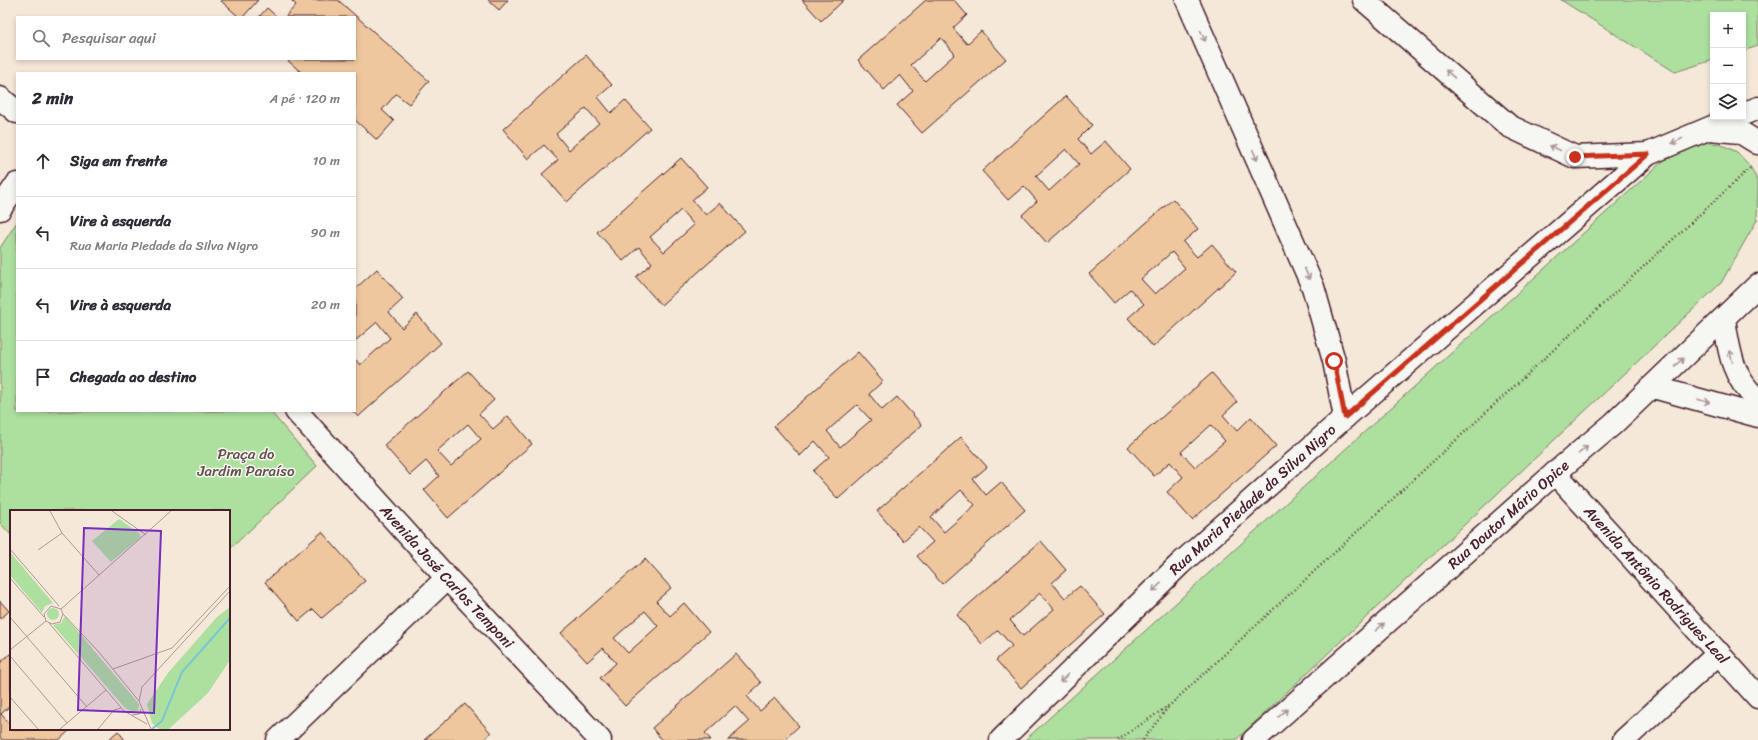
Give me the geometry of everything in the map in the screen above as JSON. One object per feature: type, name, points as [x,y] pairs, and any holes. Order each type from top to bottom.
[{"type":"street","points":[[1187,0],[1312,287],[1334,361],[1345,417]]},
{"type":"street","points":[[1364,0],[1509,126],[1575,157],[1648,154]]},
{"type":"street","points":[[0,98],[16,111]]},
{"type":"street","points":[[1746,113],[1758,108]]},
{"type":"street","name":"Rua Maria Piedade da Silva Nigro","points":[[1001,740],[1180,564],[1345,417],[1648,154],[1728,120]]},
{"type":"street","points":[[1707,128],[1740,132],[1758,143]]},
{"type":"street","points":[[0,210],[16,186]]},
{"type":"street","name":"Rua Doutor Mário Opice","points":[[1254,740],[1555,473],[1613,424],[1758,285]]},
{"type":"street","points":[[1724,319],[1733,367],[1748,391],[1758,400]]},
{"type":"street","points":[[1653,387],[1758,416]]},
{"type":"street","name":"Avenida José Carlos Temponi","points":[[297,412],[447,578],[600,740]]},
{"type":"street","name":"Avenida Antônio Rodrigues Leal","points":[[1555,473],[1758,698]]},
{"type":"street","points":[[278,740],[447,578]]},
{"type":"street","points":[[1624,740],[1719,653]]},
{"type":"path","points":[[1118,740],[1171,704],[1752,165]]},
{"type":"path","points":[[1143,740],[1171,704]]},
{"type":"green space","points":[[1561,0],[1758,0],[1758,46],[1746,50],[1746,12],[1710,12],[1710,61],[1675,72]]},
{"type":"green space","points":[[1702,142],[1720,144],[1737,152],[1750,166],[1758,182],[1757,220],[1721,283],[1236,740],[1025,740],[1675,150]]},
{"type":"green space","name":"Praça do Jardim Paraíso","points":[[16,224],[16,412],[271,412],[317,466],[230,549],[230,510],[10,510],[10,534],[0,523],[0,248]]},
{"type":"building","points":[[220,0],[258,0],[244,16],[238,16]]},
{"type":"building","points":[[291,0],[338,0],[356,16],[286,16],[296,5]]},
{"type":"building","points":[[488,0],[508,0],[499,10]]},
{"type":"building","points":[[802,0],[844,0],[821,21]]},
{"type":"building","points":[[926,0],[954,0],[967,15],[953,28],[967,44],[981,31],[1006,59],[922,133],[897,105],[913,91],[900,75],[884,90],[858,60]],"holes":[[[941,38],[955,54],[925,81],[911,65]]]},
{"type":"building","points":[[267,8],[276,16],[260,16]]},
{"type":"building","points":[[356,16],[429,81],[409,104],[396,94],[382,110],[394,121],[377,140],[356,121],[356,72],[301,72],[287,60],[356,60]]},
{"type":"building","points":[[586,55],[612,85],[598,97],[611,113],[625,100],[650,128],[567,202],[542,174],[558,160],[544,145],[528,159],[503,129]],"holes":[[[586,108],[599,123],[569,150],[556,134]]]},
{"type":"building","points":[[1066,96],[1092,125],[1078,139],[1091,154],[1106,141],[1130,169],[1047,243],[1022,215],[1037,201],[1024,186],[1008,200],[982,171]],"holes":[[[1066,149],[1079,164],[1049,191],[1036,176]]]},
{"type":"building","points":[[681,158],[707,187],[692,200],[706,215],[720,203],[745,231],[661,305],[636,277],[652,263],[639,247],[623,261],[597,232]],"holes":[[[681,210],[694,225],[664,252],[650,237]]]},
{"type":"building","points":[[1173,199],[1198,229],[1183,242],[1197,257],[1212,244],[1236,272],[1153,347],[1128,318],[1144,304],[1130,289],[1114,303],[1089,274]],"holes":[[[1172,252],[1185,268],[1155,294],[1141,279]]]},
{"type":"building","points":[[377,269],[403,299],[389,312],[402,328],[417,314],[441,343],[358,417],[354,412],[356,412],[356,360],[360,365],[390,338],[377,322],[356,340],[356,288]]},
{"type":"building","points":[[858,352],[883,381],[869,394],[882,410],[897,397],[922,425],[838,499],[813,471],[829,457],[815,441],[800,456],[774,426]],"holes":[[[857,405],[871,420],[840,447],[827,431]]]},
{"type":"building","points":[[468,371],[494,400],[479,414],[493,429],[508,416],[532,444],[448,518],[424,490],[439,476],[426,461],[410,475],[384,445]],"holes":[[[468,424],[481,439],[451,466],[437,451]]]},
{"type":"building","points":[[1212,373],[1237,402],[1223,415],[1237,431],[1251,417],[1276,446],[1192,520],[1167,492],[1183,477],[1170,462],[1154,476],[1128,447]],"holes":[[[1211,425],[1225,441],[1195,467],[1181,452]]]},
{"type":"building","points":[[961,437],[987,467],[973,479],[986,495],[1001,482],[1025,510],[942,584],[917,556],[933,542],[919,527],[903,541],[877,511]],"holes":[[[961,490],[975,505],[944,532],[931,517]]]},
{"type":"building","points":[[322,532],[365,581],[322,618],[313,609],[299,621],[265,582]]},
{"type":"building","points":[[1041,541],[1066,570],[1052,583],[1065,598],[1080,586],[1105,614],[1021,688],[996,660],[1012,646],[998,630],[982,644],[957,615]],"holes":[[[1040,593],[1054,609],[1023,636],[1010,620]]]},
{"type":"building","points":[[645,559],[671,588],[656,601],[670,616],[684,603],[709,632],[625,706],[600,678],[616,663],[603,648],[587,662],[561,633]],"holes":[[[645,611],[658,626],[628,653],[614,638]]]},
{"type":"building","points":[[0,601],[9,611],[0,619]]},
{"type":"building","points":[[10,654],[10,706],[1,714],[10,725],[10,730],[70,730],[59,740],[2,740],[0,737],[0,663]]},
{"type":"building","points":[[736,654],[761,683],[747,696],[760,711],[775,698],[799,726],[784,740],[728,740],[749,722],[735,706],[705,733],[711,740],[662,740],[652,728]]},
{"type":"building","points":[[465,704],[491,733],[483,740],[424,740]]},
{"type":"building","points":[[118,731],[125,740],[108,740]]},
{"type":"route","points":[[1334,361],[1345,417],[1648,154],[1575,157]]}]
